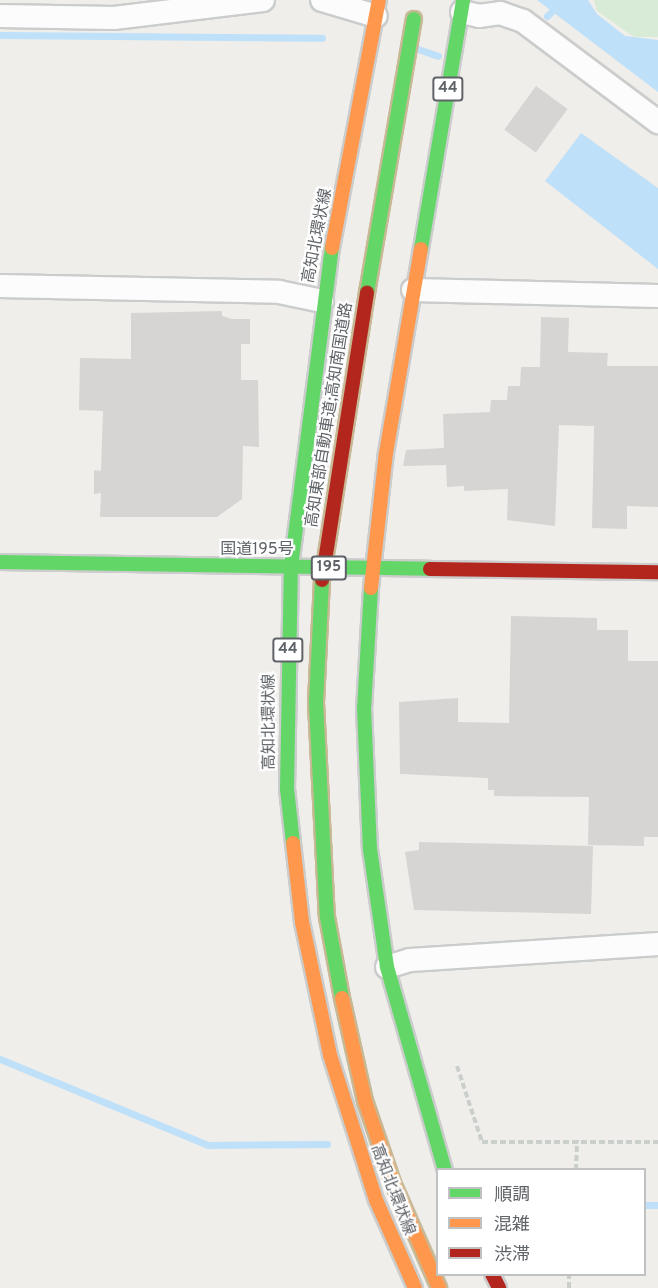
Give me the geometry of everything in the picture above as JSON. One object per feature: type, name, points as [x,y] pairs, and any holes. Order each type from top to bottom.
[{"type":"main road","name":"高知東部自動車道;高知南国道路","points":[[417,0],[334,489],[319,606],[316,703],[327,917],[344,1012],[364,1101],[393,1183],[439,1288]]},
{"type":"main road","name":"44","points":[[444,1168],[387,967],[365,778],[372,568],[414,290],[463,6]]},
{"type":"main road","name":"高知北環状線","points":[[377,8],[322,301],[291,567],[287,789],[302,922],[350,1126],[415,1288]]},
{"type":"main road","name":"国道195号","points":[[0,562],[658,572]]},
{"type":"street","points":[[0,16],[114,18],[263,0]]},
{"type":"street","points":[[322,0],[377,8]]},
{"type":"street","points":[[463,6],[479,16],[500,13],[523,21],[658,122]]},
{"type":"street","points":[[0,286],[279,292],[322,301]]},
{"type":"street","points":[[414,290],[658,296]]},
{"type":"street","points":[[387,967],[410,960],[658,944]]},
{"type":"path","points":[[457,1066],[482,1142],[577,1140],[658,1142]]},
{"type":"path","points":[[576,1168],[577,1140]]},
{"type":"green space","points":[[594,0],[658,0],[658,37],[634,37],[597,11]]},
{"type":"water","points":[[537,0],[588,0],[597,14],[625,36],[658,40],[658,92]]},
{"type":"water","points":[[581,133],[658,188],[658,269],[545,181]]},
{"type":"building","points":[[536,86],[568,109],[536,153],[504,130]]},
{"type":"building","points":[[222,311],[222,316],[232,319],[250,319],[250,344],[241,344],[241,380],[258,380],[259,447],[243,446],[242,499],[217,517],[100,517],[101,493],[94,494],[94,470],[101,471],[103,411],[79,410],[80,358],[131,359],[131,313]]},
{"type":"building","points":[[541,317],[569,318],[568,352],[608,353],[607,366],[658,366],[658,507],[627,506],[627,529],[592,528],[594,426],[559,425],[555,526],[507,520],[508,489],[464,491],[464,486],[447,487],[446,465],[403,466],[406,450],[444,448],[443,414],[490,412],[491,400],[507,400],[508,386],[520,386],[521,367],[540,367]]},
{"type":"building","points":[[511,616],[597,618],[597,630],[628,630],[628,661],[658,661],[658,837],[644,837],[644,846],[588,845],[589,797],[494,796],[494,790],[488,790],[488,778],[400,774],[399,702],[458,698],[458,722],[509,723]]},
{"type":"building","points":[[419,842],[593,846],[591,914],[414,910],[405,852],[419,850]]},
{"type":"waterway","points":[[547,16],[558,5]]},
{"type":"waterway","points":[[0,35],[322,38]]},
{"type":"waterway","points":[[418,49],[438,56]]},
{"type":"waterway","points":[[0,1059],[208,1145],[327,1144]]},
{"type":"waterway","points":[[646,1205],[658,1205]]},
{"type":"traffic: fast","points":[[421,249],[463,0]]},
{"type":"traffic: fast","points":[[367,293],[414,19]]},
{"type":"traffic: fast","points":[[293,843],[287,789],[291,567],[332,248]]},
{"type":"traffic: fast","points":[[0,562],[430,569]]},
{"type":"traffic: fast","points":[[322,580],[316,703],[327,917],[342,998]]},
{"type":"traffic: fast","points":[[371,588],[364,708],[370,849],[387,967],[444,1168]]},
{"type":"traffic: slow","points":[[332,248],[379,0]]},
{"type":"traffic: slow","points":[[371,588],[386,453],[421,249]]},
{"type":"traffic: slow","points":[[293,843],[302,922],[330,1055],[376,1200],[415,1288]]},
{"type":"traffic: slow","points":[[342,998],[365,1101],[393,1183],[439,1288]]},
{"type":"traffic: jam","points":[[322,580],[367,293]]},
{"type":"traffic: jam","points":[[430,569],[658,572]]},
{"type":"traffic: jam","points":[[493,1276],[499,1288]]}]
